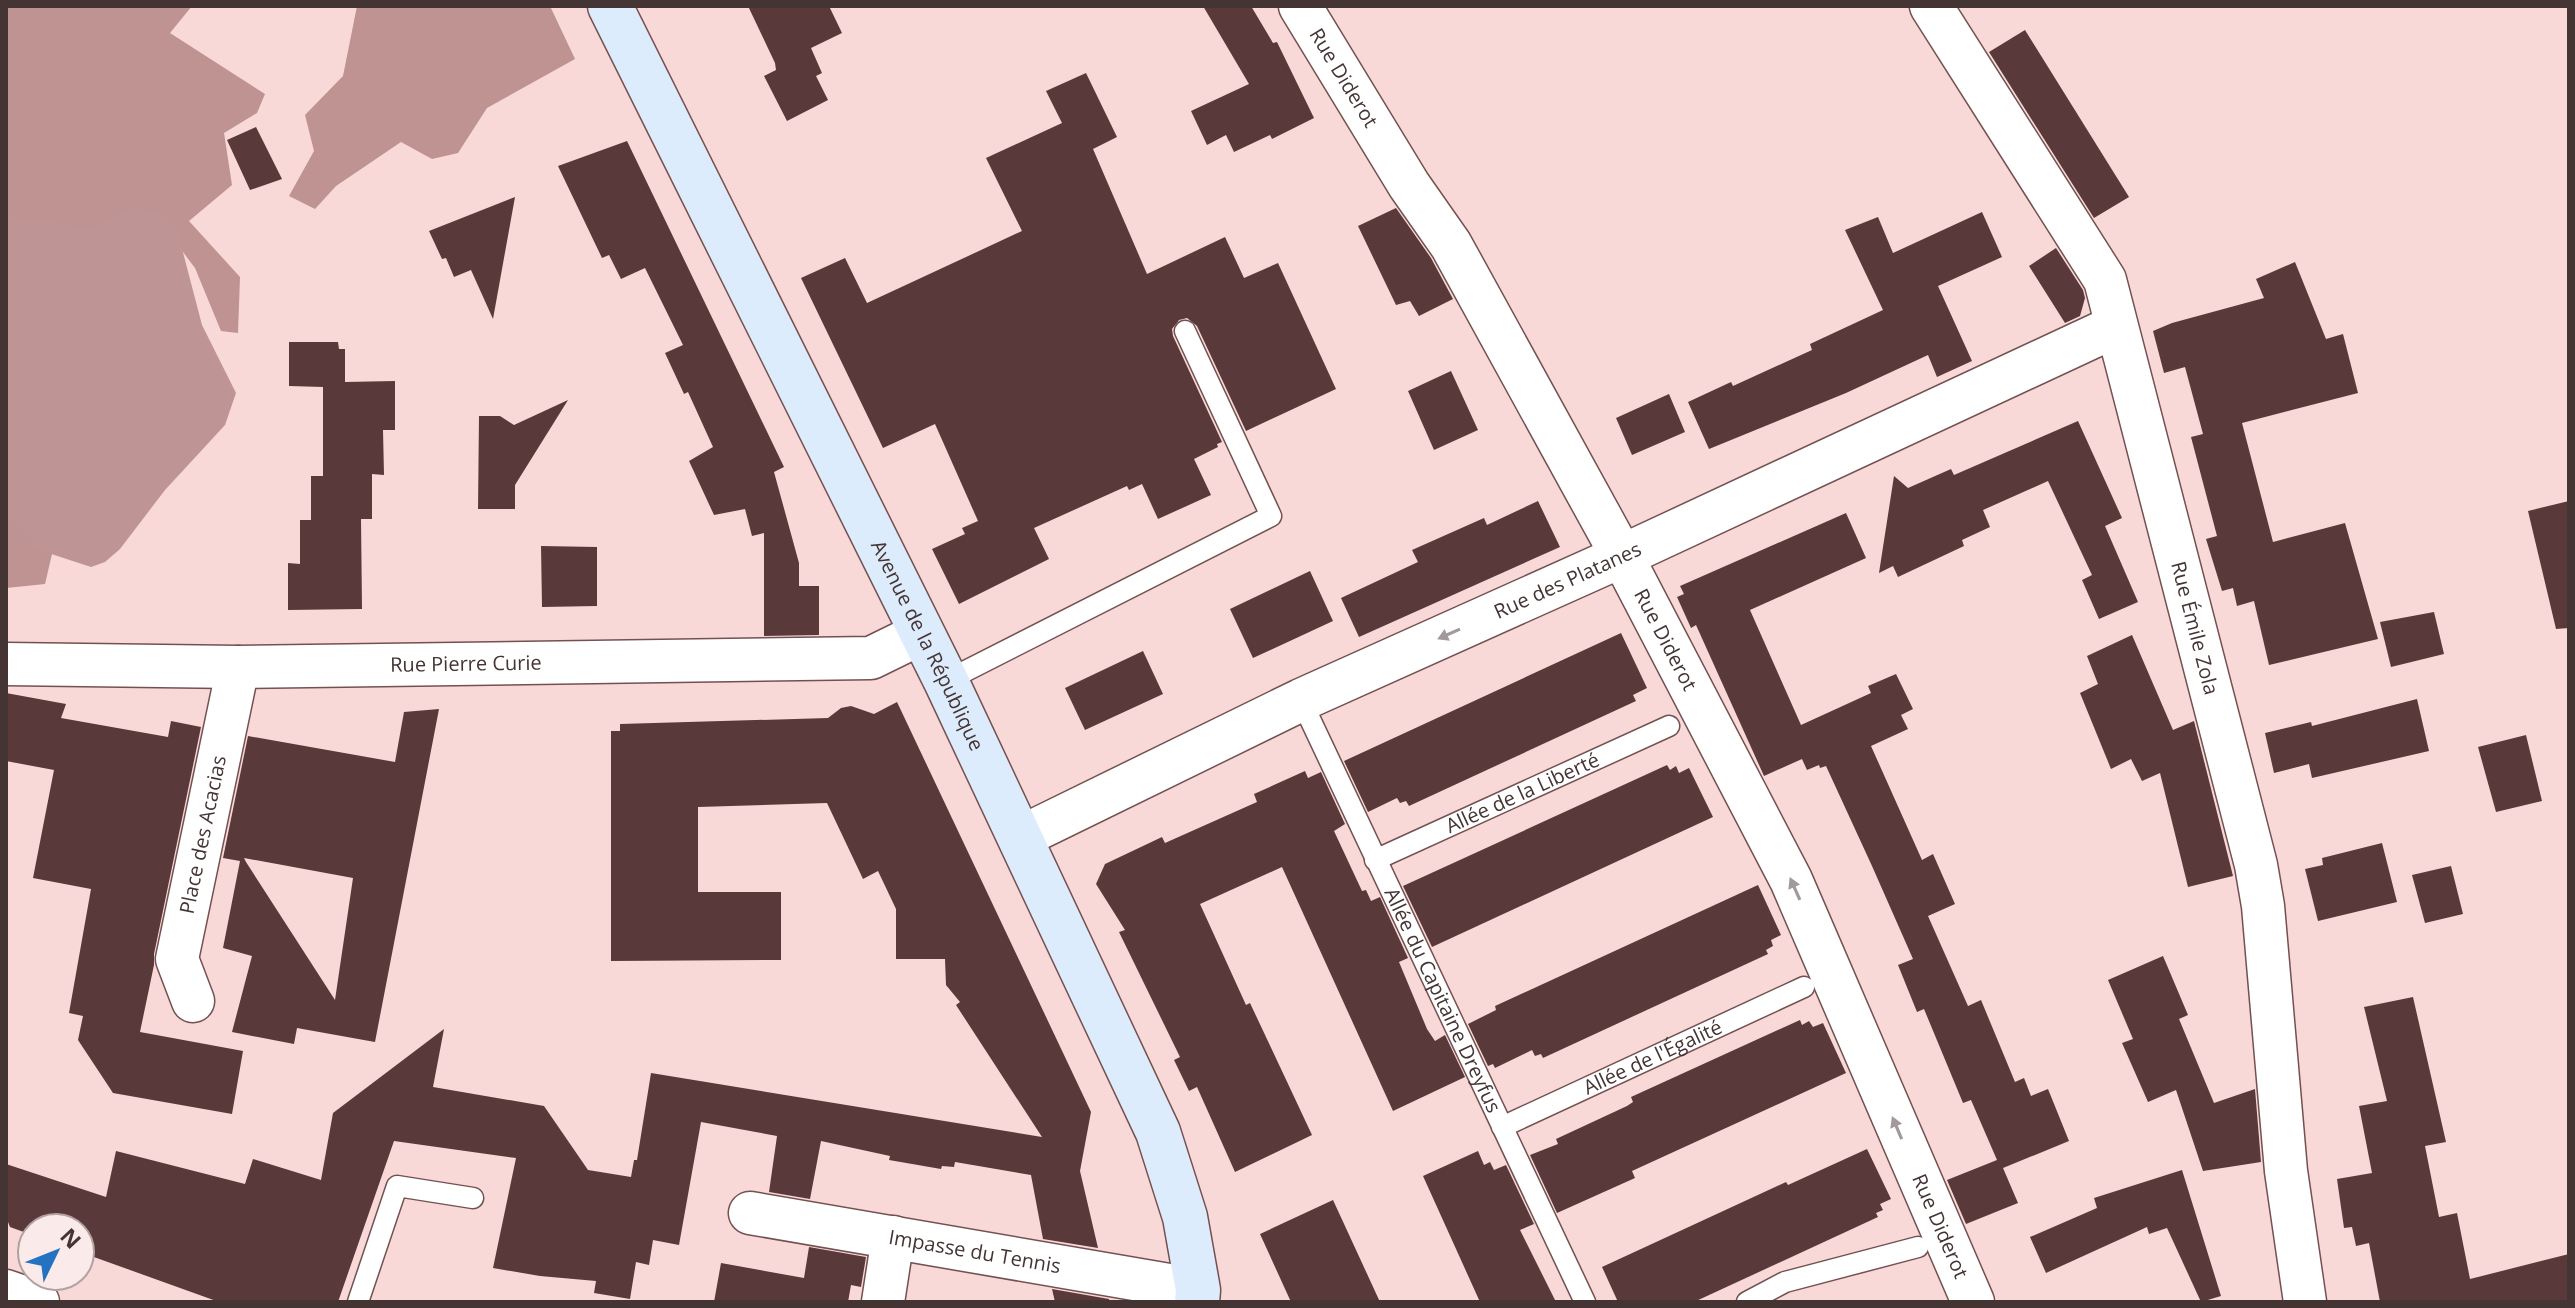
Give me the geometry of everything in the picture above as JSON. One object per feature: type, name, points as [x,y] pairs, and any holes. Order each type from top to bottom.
[{"type":"street","name":"Avenue de la République","points":[[610,6],[946,681],[1158,1132],[1185,1217],[1197,1296]]},
{"type":"street","name":"Rue Diderot","points":[[1300,6],[1409,185],[1451,245],[1622,556],[1791,880],[1973,1302]]},
{"type":"street","name":"Rue Émile Zola","points":[[1931,6],[2105,280],[2256,865],[2263,906],[2286,1171],[2305,1302]]},
{"type":"street","name":"Rue des Platanes","points":[[1021,837],[1301,700],[1622,556],[2116,326]]},
{"type":"street","name":"Rue Pierre Curie","points":[[6,664],[238,667],[871,658],[922,633]]},
{"type":"street","name":"Place des Acacias","points":[[193,1001],[177,959],[238,667]]},
{"type":"street","name":"Impasse du Tennis","points":[[750,1213],[893,1237],[1197,1296]]},
{"type":"street","points":[[883,1302],[893,1237]]},
{"type":"street","points":[[6,1291],[38,1302]]},
{"type":"lane","points":[[946,681],[1271,516],[1185,331]]},
{"type":"lane","name":"Allée du Capitaine Dreyfus","points":[[1301,700],[1585,1302]]},
{"type":"lane","name":"Allée de la Liberté","points":[[1375,860],[1669,726]]},
{"type":"lane","name":"Allée de l'Égalité","points":[[1502,1127],[1804,987]]},
{"type":"lane","points":[[358,1302],[397,1186],[473,1198]]},
{"type":"lane","points":[[1747,1302],[1785,1282],[1918,1247]]},
{"type":"shaded area","points":[[6,6],[192,6],[170,33],[265,94],[257,113],[224,133],[232,185],[189,221],[240,277],[238,333],[221,331],[195,268],[162,224],[6,241]]},
{"type":"shaded area","points":[[357,6],[550,6],[575,59],[487,108],[458,153],[432,159],[401,142],[336,186],[315,209],[289,196],[314,151],[305,115],[343,76]]},
{"type":"shaded area","points":[[130,209],[147,209],[174,218],[202,325],[236,393],[225,425],[165,490],[120,549],[105,562],[91,567],[33,548],[6,520],[6,216],[60,222],[82,228],[95,226]]},
{"type":"shaded area","points":[[6,489],[59,524],[45,584],[6,588]]},
{"type":"building","points":[[748,6],[829,6],[842,33],[811,48],[822,73],[816,76],[828,100],[787,121],[764,76],[776,70],[775,63]]},
{"type":"building","points":[[1203,6],[1251,6],[1273,43],[1277,42],[1314,118],[1272,139],[1270,135],[1234,152],[1226,135],[1207,145],[1191,111],[1249,84]]},
{"type":"building","points":[[2025,30],[2129,197],[2094,218],[1989,52]]},
{"type":"building","points":[[1086,73],[1117,137],[1093,149],[1147,274],[1225,237],[1244,278],[1278,263],[1336,389],[1246,431],[1197,326],[1187,318],[1179,320],[1172,329],[1173,336],[1222,442],[1194,459],[1211,495],[1158,519],[1142,484],[1129,490],[1127,486],[1034,528],[1049,559],[959,604],[932,549],[965,534],[962,528],[978,521],[935,424],[883,448],[801,278],[845,258],[867,303],[1022,231],[986,158],[1062,123],[1046,91]]},
{"type":"building","points":[[256,127],[282,179],[250,190],[227,140]]},
{"type":"building","points":[[627,141],[784,467],[774,472],[799,563],[799,586],[819,586],[819,635],[764,636],[764,533],[752,536],[745,509],[714,515],[689,461],[713,447],[688,392],[684,394],[665,353],[683,345],[645,268],[621,279],[609,255],[602,258],[558,166]]},
{"type":"building","points":[[515,197],[493,319],[471,270],[454,277],[429,231]]},
{"type":"building","points":[[1396,208],[1431,258],[1453,299],[1419,316],[1410,301],[1396,305],[1358,226]]},
{"type":"building","points":[[1982,212],[2002,257],[1938,286],[1972,361],[1937,377],[1928,355],[1846,393],[1709,449],[1688,402],[1731,382],[1733,386],[1812,350],[1810,344],[1883,310],[1845,230],[1878,217],[1893,253]]},
{"type":"building","points":[[2056,248],[2085,298],[2080,316],[2065,323],[2029,266]]},
{"type":"building","points":[[2295,262],[2326,339],[2343,334],[2358,393],[2242,423],[2273,542],[2345,523],[2378,639],[2269,665],[2254,601],[2237,606],[2233,588],[2222,591],[2206,539],[2217,536],[2191,437],[2203,434],[2185,367],[2164,373],[2153,331],[2264,298],[2256,279]]},
{"type":"building","points":[[289,342],[338,342],[339,349],[345,349],[345,382],[395,381],[395,430],[383,430],[384,475],[372,474],[372,519],[361,519],[362,609],[288,610],[288,563],[300,564],[300,520],[311,520],[311,476],[323,476],[323,387],[289,386]]},
{"type":"building","points":[[1451,371],[1478,430],[1434,450],[1408,391]]},
{"type":"building","points":[[1669,394],[1685,432],[1632,455],[1616,418]]},
{"type":"building","points":[[568,400],[515,485],[515,509],[478,509],[479,416],[500,416],[514,425]]},
{"type":"building","points":[[2078,421],[2122,518],[2105,526],[2138,602],[2099,619],[2082,580],[2092,575],[2048,481],[1983,510],[1990,527],[1962,540],[1964,546],[1898,577],[1893,566],[1879,573],[1894,476],[1908,488],[1951,469],[1954,475]]},
{"type":"building","points":[[1538,501],[1560,547],[1359,637],[1341,598],[1418,562],[1412,550],[1484,518],[1487,525]]},
{"type":"building","points":[[2569,501],[2569,628],[2556,629],[2528,511]]},
{"type":"building","points":[[1846,513],[1866,558],[1750,610],[1801,725],[1871,693],[1868,686],[1896,674],[1913,709],[1901,715],[1908,729],[1871,746],[1922,860],[1933,854],[1955,904],[1928,916],[1968,1006],[1981,1000],[2015,1082],[2024,1078],[2031,1096],[2048,1089],[2069,1141],[2003,1168],[2018,1203],[1966,1224],[1947,1180],[1997,1160],[1971,1100],[1963,1103],[1924,1009],[1917,1012],[1898,965],[1913,959],[1826,766],[1820,768],[1819,765],[1807,770],[1802,759],[1764,776],[1696,625],[1691,628],[1677,597],[1684,594],[1680,586]]},
{"type":"building","points":[[541,546],[597,547],[597,606],[542,607]]},
{"type":"building","points":[[1310,571],[1333,621],[1253,658],[1230,609]]},
{"type":"building","points":[[2434,612],[2444,654],[2391,667],[2380,622]]},
{"type":"building","points":[[1621,633],[1647,688],[1633,695],[1636,701],[1409,806],[1406,801],[1400,803],[1397,798],[1368,812],[1344,761]]},
{"type":"building","points":[[2132,635],[2173,730],[2194,721],[2233,876],[2188,887],[2160,773],[2142,781],[2131,759],[2111,769],[2080,693],[2098,684],[2087,656]]},
{"type":"building","points":[[1143,651],[1163,694],[1085,730],[1065,688]]},
{"type":"building","points":[[6,693],[66,704],[61,718],[168,737],[171,721],[201,727],[140,1032],[243,1051],[232,1114],[113,1093],[78,1040],[83,1016],[69,1013],[91,889],[33,878],[54,770],[6,761]]},
{"type":"building","points":[[2417,699],[2429,751],[2312,778],[2309,764],[2274,773],[2265,733],[2311,722],[2312,726]]},
{"type":"building","points":[[897,702],[1091,1112],[1080,1171],[1098,1248],[1043,1239],[1031,1175],[955,1162],[954,1167],[942,1166],[941,1169],[889,1160],[890,1156],[821,1141],[810,1199],[769,1192],[777,1136],[701,1122],[679,1245],[653,1240],[649,1265],[636,1262],[630,1299],[594,1293],[596,1281],[493,1268],[516,1158],[394,1141],[338,1302],[219,1302],[96,1258],[96,1212],[16,1212],[16,1229],[10,1227],[6,1217],[6,1164],[106,1197],[116,1151],[245,1184],[253,1159],[321,1180],[333,1113],[444,1029],[433,1087],[544,1106],[588,1170],[631,1177],[634,1160],[637,1160],[651,1073],[1042,1137],[956,1005],[960,1002],[946,985],[945,959],[896,959],[896,909],[878,871],[863,879],[827,803],[698,807],[698,892],[781,892],[781,960],[611,961],[611,731],[620,731],[620,724],[828,718],[841,708],[851,706],[874,714]]},
{"type":"building","points":[[439,709],[375,1042],[297,1028],[294,1044],[232,1032],[252,956],[223,948],[240,861],[223,858],[248,736],[395,762],[404,712]],"holes":[[[244,858],[353,878],[335,1000]]]},
{"type":"building","points":[[2526,735],[2542,801],[2496,812],[2478,747]]},
{"type":"building","points":[[1667,765],[1670,770],[1676,766],[1679,773],[1689,768],[1713,817],[1432,947],[1403,886]]},
{"type":"building","points":[[1305,771],[1308,778],[1321,772],[1345,824],[1334,831],[1362,891],[1366,890],[1371,901],[1380,897],[1408,958],[1399,962],[1427,1029],[1435,1041],[1445,1035],[1465,1077],[1393,1111],[1282,867],[1200,904],[1246,1005],[1250,1003],[1312,1135],[1235,1172],[1197,1087],[1189,1091],[1174,1060],[1180,1057],[1119,932],[1125,930],[1096,884],[1105,864],[1162,837],[1165,843],[1257,802],[1254,794]]},
{"type":"building","points":[[2382,843],[2397,902],[2318,921],[2305,869],[2323,865],[2322,858]]},
{"type":"building","points":[[2451,866],[2463,914],[2425,923],[2412,875]]},
{"type":"building","points":[[1758,885],[1781,935],[1771,940],[1773,946],[1766,950],[1768,954],[1543,1058],[1541,1054],[1535,1056],[1532,1050],[1495,1068],[1493,1064],[1488,1066],[1468,1024],[1496,1010],[1495,1006]]},
{"type":"building","points":[[2163,956],[2188,1015],[2179,1019],[2214,1103],[2255,1089],[2261,1162],[2203,1171],[2176,1090],[2148,1102],[2122,1043],[2133,1039],[2108,980]]},
{"type":"building","points":[[2413,997],[2446,1142],[2425,1146],[2439,1217],[2457,1213],[2470,1279],[2569,1254],[2569,1302],[2380,1302],[2369,1243],[2356,1246],[2352,1227],[2344,1228],[2337,1179],[2372,1173],[2359,1106],[2387,1101],[2364,1007]]},
{"type":"building","points":[[1800,1020],[1802,1025],[1809,1021],[1813,1027],[1823,1023],[1846,1073],[1632,1171],[1635,1178],[1557,1213],[1530,1155],[1558,1144],[1556,1139],[1627,1106],[1633,1102],[1631,1097]]},
{"type":"building","points":[[1867,1149],[1891,1199],[1880,1204],[1883,1210],[1876,1213],[1878,1217],[1694,1302],[1618,1302],[1602,1267],[1786,1182],[1788,1185]]},
{"type":"building","points":[[1478,1151],[1484,1165],[1490,1162],[1494,1170],[1506,1165],[1534,1224],[1520,1230],[1556,1302],[1480,1302],[1423,1176]]},
{"type":"building","points":[[2182,1170],[2221,1296],[2201,1302],[2167,1228],[2149,1234],[2147,1227],[2046,1273],[2030,1237],[2097,1208],[2094,1198]]},
{"type":"building","points":[[1333,1200],[1380,1302],[1291,1302],[1260,1234]]},
{"type":"building","points":[[809,1247],[866,1257],[861,1287],[851,1285],[848,1302],[714,1302],[721,1263],[804,1278]]},
{"type":"building","points":[[1052,1289],[1109,1299],[1110,1302],[1055,1302]]}]
